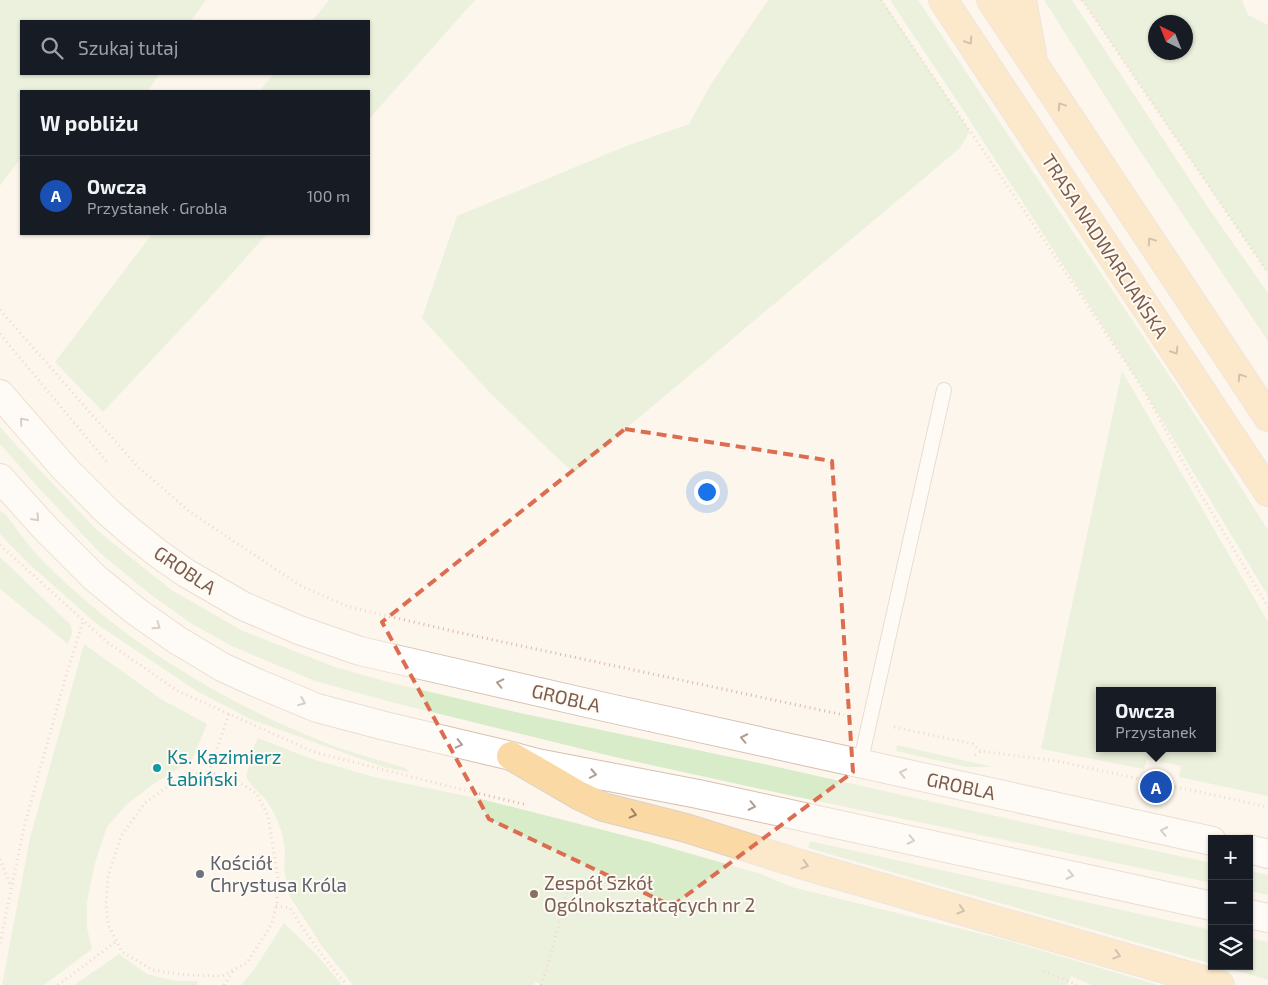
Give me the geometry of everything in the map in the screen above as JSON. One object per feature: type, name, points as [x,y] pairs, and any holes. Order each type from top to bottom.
[{"type":"main road","name":"TRASA NADWARCIAŃSKA","points":[[943,0],[1268,492]]},
{"type":"main road","points":[[991,0],[1268,417]]},
{"type":"main road","points":[[1022,0],[1034,65]]},
{"type":"main road","name":"GROBLA","points":[[0,394],[65,469],[108,512],[160,555],[186,573],[244,606],[299,630],[360,651],[1208,840]]},
{"type":"main road","points":[[0,478],[46,529],[95,578],[136,612],[222,667],[317,708],[536,763],[698,794],[1208,905]]},
{"type":"main road","points":[[511,756],[580,796],[603,807],[686,828],[800,864],[1220,985]]},
{"type":"main road","points":[[1253,850],[1268,854]]},
{"type":"main road","points":[[1253,915],[1268,918]]},
{"type":"lane","points":[[860,764],[944,390]]},
{"type":"path","points":[[881,0],[1050,248],[1143,389],[1199,490],[1268,607]]},
{"type":"path","points":[[1082,0],[1268,273]]},
{"type":"path","points":[[0,310],[138,467],[190,512],[301,586],[349,607],[460,633],[973,744],[981,751],[1057,761],[1268,807]]},
{"type":"path","points":[[0,334],[108,463]]},
{"type":"path","points":[[0,943],[24,827],[83,621]]},
{"type":"path","points":[[209,772],[229,714]]},
{"type":"path","points":[[970,757],[981,751]]},
{"type":"path","points":[[209,772],[234,779],[257,794],[268,816],[278,878],[277,903],[271,925],[247,963],[222,976],[185,975],[152,970],[122,952],[108,924],[106,904],[108,876],[121,836],[145,803],[183,775],[209,772]]},
{"type":"path","points":[[0,860],[11,888]]},
{"type":"path","points":[[540,985],[548,964],[571,878]]},
{"type":"path","points":[[276,906],[290,908],[312,942],[347,985]]},
{"type":"path","points":[[58,985],[117,941]]},
{"type":"path","points":[[224,985],[234,970]]},
{"type":"highlighted area","points":[[625,429],[832,461],[853,772],[672,906],[489,819],[382,622]]},
{"type":"green space","points":[[0,0],[206,0],[192,20],[20,20],[20,75],[158,75],[149,90],[20,90],[20,160],[0,186]]},
{"type":"green space","points":[[329,0],[475,0],[370,118],[370,90],[261,90],[272,75],[370,75],[370,20],[313,20]]},
{"type":"green space","points":[[768,0],[882,0],[970,131],[960,148],[573,473],[489,392],[422,318],[457,216],[626,146],[689,124],[711,84]]},
{"type":"green space","points":[[890,0],[918,0],[1183,396],[1268,530],[1268,596],[1143,389]]},
{"type":"green space","points":[[1044,0],[1072,0],[1207,206],[1268,293],[1268,341],[1136,145]]},
{"type":"green space","points":[[1082,0],[1242,0],[1248,15],[1268,25],[1268,273]]},
{"type":"green space","points":[[151,235],[266,235],[103,412],[55,362]]},
{"type":"green space","points":[[1122,371],[1268,622],[1268,796],[1179,777],[1181,766],[1147,759],[1144,769],[1041,749]]},
{"type":"green space","points":[[0,427],[97,530],[170,589],[243,631],[335,667],[384,681],[520,713],[764,764],[1208,862],[1208,882],[619,758],[387,701],[315,681],[234,647],[192,624],[151,595],[99,552],[0,444]]},
{"type":"green space","points":[[0,511],[5,514],[38,556],[74,590],[140,643],[175,667],[249,709],[287,727],[336,747],[406,768],[409,772],[383,767],[250,719],[195,690],[98,625],[30,565],[0,534]]},
{"type":"green space","points":[[0,557],[71,625],[72,633],[68,644],[0,589]]},
{"type":"green space","points":[[84,644],[161,699],[207,724],[192,760],[152,785],[126,805],[107,827],[95,863],[87,902],[87,928],[92,949],[44,985],[2,985],[30,838]]},
{"type":"green space","name":"Zespół Szkół Ogólnokształcących nr 2","points":[[258,738],[309,758],[374,777],[481,799],[650,842],[761,874],[792,887],[1006,940],[1158,985],[1091,985],[1071,976],[1067,985],[542,985],[535,982],[534,985],[353,985],[321,945],[289,895],[284,869],[285,851],[282,833],[275,815],[266,800],[246,777]]},
{"type":"green space","points":[[897,745],[993,767],[966,767],[896,751]]},
{"type":"green space","points":[[810,841],[1208,929],[1208,963],[808,848]]},
{"type":"green space","points":[[1253,872],[1268,875],[1268,895],[1253,892]]},
{"type":"green space","points":[[284,923],[318,956],[342,985],[241,985],[255,968]]},
{"type":"green space","points":[[1253,939],[1268,942],[1268,980],[1234,970],[1253,970]]},
{"type":"green space","points":[[119,954],[147,974],[175,981],[197,981],[198,985],[74,985]]},
{"type":"place","name":"Ks. Kazimierz Łabiński","points":[[157,768]]},
{"type":"place","name":"Owcza","points":[[1156,787]]},
{"type":"place","name":"Kościół Chrystusa Króla","points":[[200,874]]},
{"type":"place","name":"Zespół Szkół Ogólnokształcących nr 2","points":[[534,894]]}]
